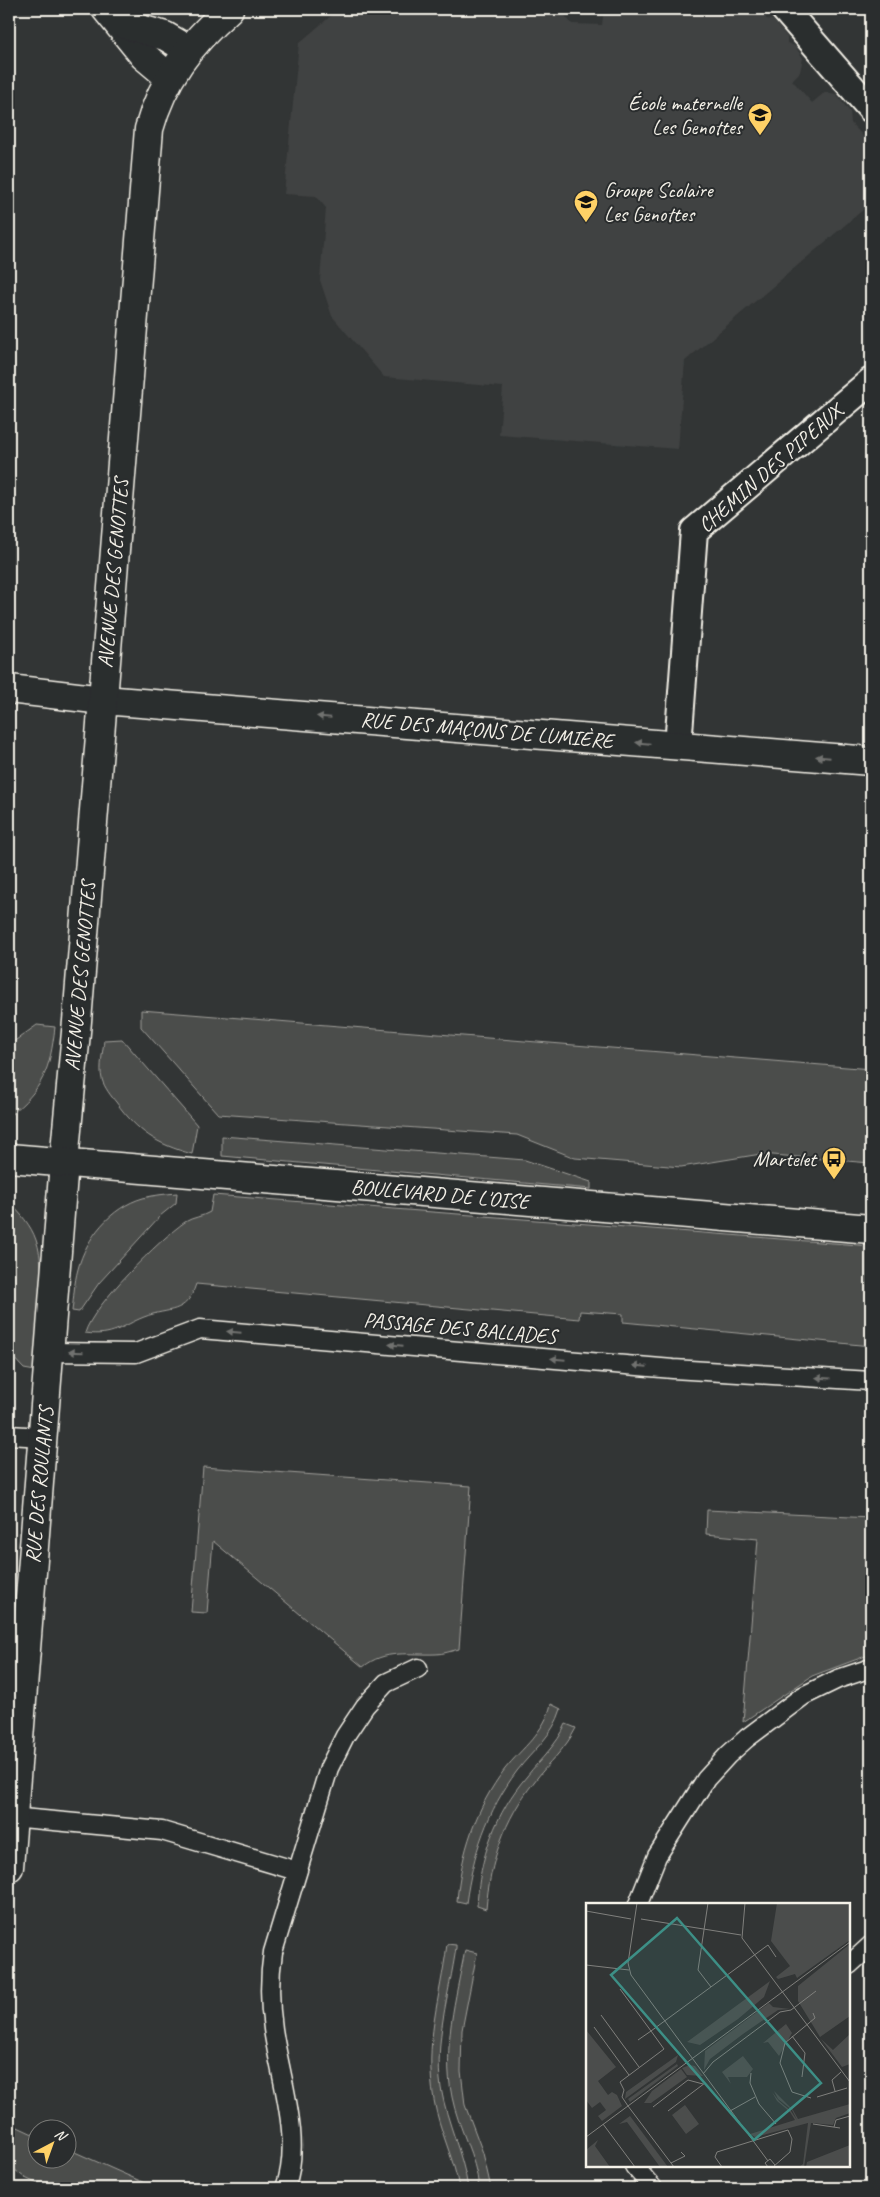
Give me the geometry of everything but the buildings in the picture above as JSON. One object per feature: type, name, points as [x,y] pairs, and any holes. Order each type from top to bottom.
[{"type":"street","name":"AVENUE DES GENOTTES","points":[[64,1162],[149,130],[155,108],[169,77],[189,50],[229,9]]},
{"type":"street","points":[[784,9],[871,109]]},
{"type":"street","points":[[109,12],[126,25],[165,36],[189,50]]},
{"type":"street","points":[[109,12],[144,56],[169,77]]},
{"type":"street","name":"CHEMIN DES PIPEAUX","points":[[678,746],[694,531],[871,381]]},
{"type":"street","name":"RUE DES MAÇONS DE LUMIÈRE","points":[[9,688],[103,700],[871,761]]},
{"type":"street","name":"BOULEVARD DE L'OISE","points":[[9,1158],[871,1229]]},
{"type":"street","name":"RUE DES ROULANTS","points":[[9,1867],[64,1162]]},
{"type":"lane","name":"PASSAGE DES BALLADES","points":[[49,1352],[136,1353],[200,1329],[673,1369],[871,1380]]},
{"type":"lane","points":[[9,1435],[42,1437]]},
{"type":"lane","points":[[286,2188],[291,2170],[292,2136],[270,2002],[270,1976],[273,1952],[329,1768],[345,1736],[365,1706],[386,1683],[418,1668]]},
{"type":"lane","points":[[638,1903],[657,1856],[706,1779],[728,1755],[747,1738],[803,1696],[838,1679],[871,1668]]},
{"type":"lane","points":[[12,1817],[162,1831],[296,1872]]},
{"type":"lane","points":[[850,1964],[871,1945]]},
{"type":"lane","points":[[635,2167],[653,2188]]},
{"type":"shaded area","name":"Groupe Scolaire Les Genottes","points":[[339,9],[559,9],[572,24],[602,25],[604,9],[765,9],[766,19],[773,20],[787,37],[787,43],[795,46],[803,58],[800,72],[792,80],[812,103],[825,92],[836,94],[850,112],[851,123],[863,136],[871,137],[871,203],[685,361],[678,449],[499,435],[503,387],[384,377],[332,316],[320,280],[326,208],[316,196],[284,194],[299,43]]},
{"type":"shaded area","points":[[141,1010],[871,1069],[871,1163],[761,1154],[681,1167],[575,1158],[517,1135],[218,1114],[141,1027]]},
{"type":"shaded area","points":[[37,1025],[55,1027],[47,1067],[43,1078],[30,1097],[9,1116],[9,1045]]},
{"type":"shaded area","points":[[122,1039],[197,1125],[192,1154],[168,1146],[149,1136],[132,1121],[106,1088],[101,1070],[104,1040]]},
{"type":"shaded area","points":[[222,1136],[525,1160],[591,1182],[591,1189],[222,1156]]},
{"type":"shaded area","points":[[177,1193],[176,1203],[160,1216],[99,1283],[79,1312],[72,1311],[78,1269],[82,1257],[101,1225],[110,1216],[131,1202],[151,1196]]},
{"type":"shaded area","points":[[213,1195],[871,1246],[871,1346],[623,1322],[623,1314],[580,1311],[579,1319],[196,1284],[187,1301],[176,1309],[144,1317],[110,1332],[85,1333],[100,1306],[144,1257],[185,1222],[210,1212]]},
{"type":"shaded area","points":[[9,1202],[31,1229],[39,1253],[41,1286],[35,1371],[24,1369],[9,1353]]},
{"type":"shaded area","points":[[203,1467],[471,1486],[459,1649],[439,1654],[389,1655],[371,1661],[363,1667],[213,1541],[207,1613],[191,1612]]},
{"type":"shaded area","points":[[707,1510],[871,1518],[871,1654],[812,1676],[743,1722],[758,1539],[706,1534]]},
{"type":"shaded area","points":[[551,1704],[561,1709],[557,1719],[548,1735],[506,1786],[497,1802],[477,1850],[466,1903],[457,1901],[466,1848],[478,1815],[505,1769],[544,1723]]},
{"type":"shaded area","points":[[566,1724],[576,1728],[562,1750],[539,1775],[514,1811],[495,1858],[486,1909],[477,1906],[481,1870],[498,1820],[516,1790],[553,1745]]},
{"type":"shaded area","points":[[447,1944],[456,1945],[456,1948],[443,2018],[439,2070],[447,2114],[463,2163],[468,2188],[459,2188],[454,2166],[436,2111],[431,2079],[434,2021]]},
{"type":"shaded area","points":[[465,1950],[477,1953],[462,2030],[461,2071],[465,2105],[483,2153],[491,2188],[479,2188],[474,2165],[452,2097],[449,2078],[451,2023]]},
{"type":"shaded area","points":[[9,2123],[28,2132],[28,2170],[78,2170],[78,2153],[156,2188],[47,2188],[25,2178],[9,2165]]},
{"type":"place","name":"École maternelle Les Genottes","points":[[760,136]]},
{"type":"place","name":"Groupe Scolaire Les Genottes","points":[[586,223]]},
{"type":"place","name":"Martelet","points":[[834,1180]]}]
